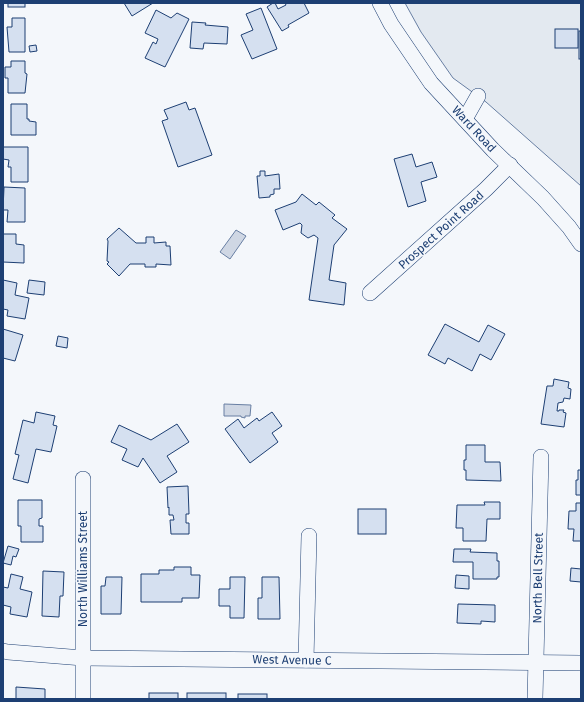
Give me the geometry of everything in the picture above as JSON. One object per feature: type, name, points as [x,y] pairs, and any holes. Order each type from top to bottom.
[{"type":"street","name":"Ward Road","points":[[380,3],[391,24],[431,83],[558,216],[581,244]]},
{"type":"street","points":[[465,119],[478,96]]},
{"type":"street","name":"Prospect Point Road","points":[[370,293],[486,189],[510,165]]},
{"type":"street","name":"North Bell Street","points":[[535,699],[541,457]]},
{"type":"street","name":"North Williams Street","points":[[83,479],[83,699]]},
{"type":"street","points":[[306,660],[309,536]]},
{"type":"street","name":"West Avenue C","points":[[3,650],[8,652],[83,658],[581,663]]},
{"type":"shaded area","points":[[405,3],[581,3],[581,186],[486,102],[453,78],[421,32]]},
{"type":"shaded area","points":[[236,230],[246,236],[230,259],[220,252]]},
{"type":"shaded area","points":[[224,404],[251,405],[250,416],[245,416],[245,418],[241,416],[224,416]]},
{"type":"building","points":[[8,3],[25,3],[25,7],[8,7]]},
{"type":"building","points":[[124,3],[153,3],[132,16]]},
{"type":"building","points":[[275,3],[278,9],[286,5],[285,3],[304,3],[309,13],[288,25],[289,27],[282,31],[267,7]]},
{"type":"building","points":[[261,8],[277,49],[252,59],[241,35],[253,30],[246,14]]},
{"type":"building","points":[[156,10],[171,18],[177,13],[189,19],[165,67],[145,58],[153,42],[156,44],[158,39],[145,33]]},
{"type":"building","points":[[12,18],[25,18],[25,52],[9,52],[7,27],[12,27]]},
{"type":"building","points":[[192,22],[228,27],[227,44],[204,43],[203,49],[190,48]]},
{"type":"building","points":[[555,29],[578,29],[578,48],[555,48]]},
{"type":"building","points":[[579,31],[581,31],[581,59],[579,59]]},
{"type":"building","points":[[36,45],[37,51],[30,52],[29,46]]},
{"type":"building","points":[[11,61],[25,61],[25,73],[27,74],[25,93],[8,93],[8,78],[5,78],[5,67],[11,67]]},
{"type":"building","points":[[186,102],[189,110],[195,108],[212,155],[178,167],[162,121],[168,119],[164,110]]},
{"type":"building","points":[[11,104],[27,104],[27,119],[29,119],[29,121],[36,122],[36,135],[11,135]]},
{"type":"building","points":[[3,147],[28,147],[28,182],[11,182],[11,167],[8,167],[9,160],[3,159]]},
{"type":"building","points":[[412,154],[416,167],[432,162],[437,177],[421,182],[426,201],[408,207],[394,159]]},
{"type":"building","points":[[260,171],[265,171],[265,176],[279,174],[280,189],[274,189],[274,194],[270,195],[270,197],[259,198],[257,176],[260,176]]},
{"type":"building","points":[[4,187],[25,188],[25,222],[7,222],[8,210],[3,210]]},
{"type":"building","points":[[302,194],[316,205],[319,202],[335,215],[332,218],[347,229],[334,245],[329,280],[346,283],[344,305],[309,300],[318,238],[314,235],[308,238],[301,233],[302,225],[300,223],[283,230],[275,210],[296,202]]},
{"type":"building","points":[[119,228],[136,243],[146,243],[146,237],[154,237],[154,243],[166,242],[166,246],[170,246],[171,265],[156,264],[156,267],[145,267],[145,264],[130,264],[119,276],[107,264],[109,262],[107,261],[107,239]]},
{"type":"building","points":[[3,234],[16,234],[16,244],[24,245],[24,263],[3,262]]},
{"type":"building","points":[[3,280],[17,283],[15,295],[29,298],[25,319],[7,316],[8,310],[3,309]]},
{"type":"building","points":[[29,280],[45,282],[44,295],[27,293]]},
{"type":"building","points":[[445,324],[479,342],[488,325],[505,334],[491,360],[480,354],[472,371],[448,358],[445,364],[428,355]]},
{"type":"building","points":[[3,329],[23,335],[15,361],[3,358]]},
{"type":"building","points":[[58,336],[68,338],[67,348],[56,346]]},
{"type":"building","points":[[554,379],[569,382],[568,388],[571,389],[570,399],[564,398],[563,402],[558,403],[557,411],[564,410],[563,412],[566,413],[564,427],[541,424],[547,386],[553,386]]},
{"type":"building","points":[[36,412],[55,416],[53,425],[57,426],[51,452],[36,449],[28,483],[13,479],[19,455],[15,454],[23,420],[34,423]]},
{"type":"building","points":[[272,412],[282,426],[272,433],[278,442],[250,463],[225,429],[238,419],[244,428],[257,418],[259,421]]},
{"type":"building","points":[[177,424],[189,442],[167,456],[177,472],[160,483],[143,458],[138,467],[122,460],[127,449],[111,442],[119,425],[151,440]]},
{"type":"building","points":[[466,445],[485,445],[485,462],[500,462],[501,481],[466,480],[464,460],[466,460]]},
{"type":"building","points":[[578,470],[581,470],[581,495],[576,495]]},
{"type":"building","points":[[188,486],[189,514],[186,514],[186,523],[189,523],[189,534],[171,534],[170,520],[174,520],[173,515],[169,515],[167,487]]},
{"type":"building","points":[[18,500],[42,500],[42,518],[39,519],[39,526],[43,526],[43,542],[21,542],[21,526],[18,526]]},
{"type":"building","points":[[484,502],[500,502],[500,519],[487,519],[486,541],[463,541],[463,528],[456,528],[457,505],[485,505]]},
{"type":"building","points":[[576,503],[581,503],[581,541],[573,541],[574,529],[568,529],[569,511],[576,511]]},
{"type":"building","points":[[358,509],[386,509],[386,534],[358,534]]},
{"type":"building","points":[[8,546],[19,549],[16,557],[13,556],[11,565],[3,563]]},
{"type":"building","points":[[454,549],[471,549],[470,552],[497,553],[497,561],[499,561],[499,577],[497,577],[497,579],[473,579],[473,562],[453,562]]},
{"type":"building","points":[[174,567],[191,567],[191,575],[200,575],[199,598],[182,598],[182,602],[141,602],[141,574],[159,574],[159,570],[174,570]]},
{"type":"building","points":[[571,568],[581,569],[581,582],[570,581]]},
{"type":"building","points":[[43,571],[64,572],[63,596],[60,596],[59,617],[42,616]]},
{"type":"building","points":[[11,574],[23,577],[20,589],[32,592],[27,617],[10,614],[11,607],[3,605],[3,587],[8,588]]},
{"type":"building","points":[[456,575],[469,576],[469,589],[455,588]]},
{"type":"building","points":[[106,577],[122,577],[121,614],[101,614],[101,586],[105,586]]},
{"type":"building","points":[[230,577],[245,577],[244,618],[230,618],[230,606],[219,606],[219,589],[230,589]]},
{"type":"building","points":[[262,577],[279,577],[280,619],[258,619],[258,598],[262,598]]},
{"type":"building","points":[[458,604],[495,605],[495,622],[481,621],[481,624],[457,623]]},
{"type":"building","points":[[16,687],[45,689],[45,699],[16,699]]},
{"type":"building","points":[[149,693],[178,693],[178,699],[149,699]]},
{"type":"building","points":[[187,693],[226,693],[226,699],[187,699]]},
{"type":"building","points":[[238,694],[267,694],[267,699],[238,699]]}]
